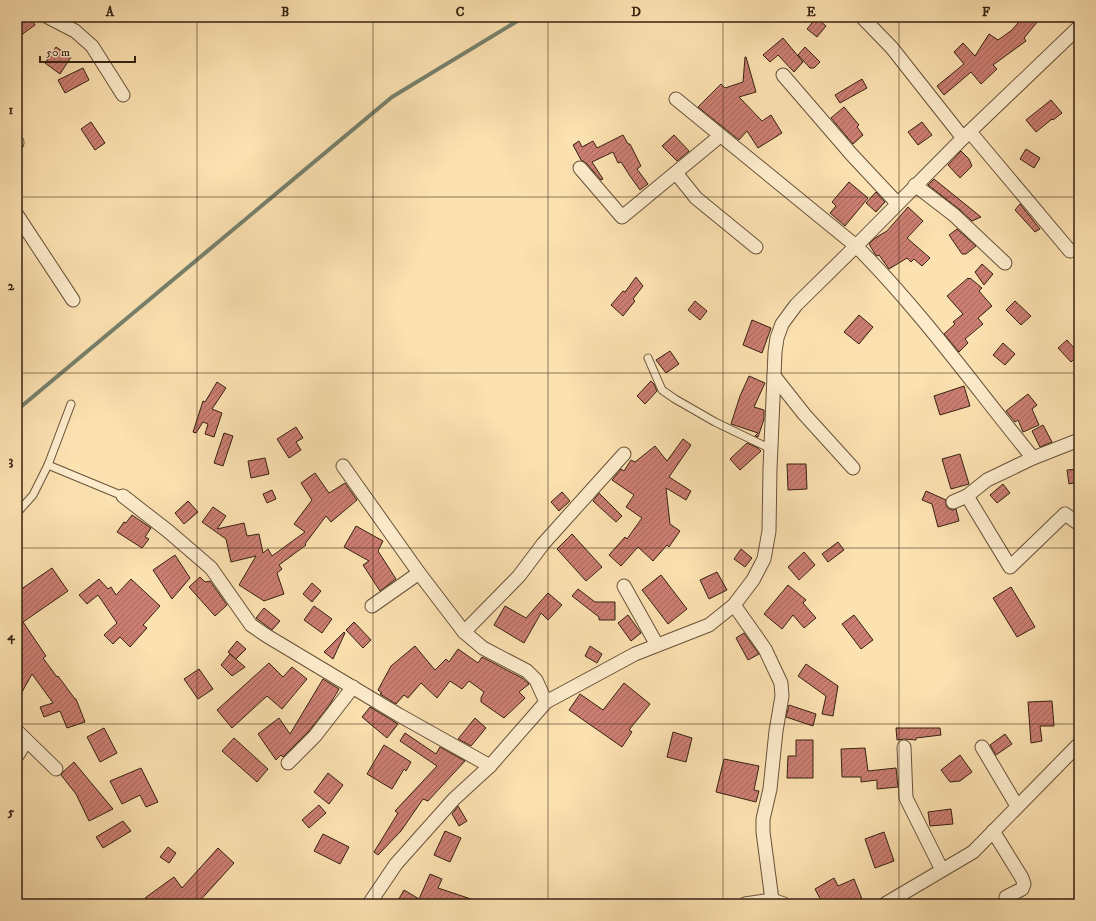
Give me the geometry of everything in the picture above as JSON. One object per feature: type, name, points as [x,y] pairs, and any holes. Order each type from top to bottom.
[{"type":"street","points":[[48,17],[75,31],[92,46],[124,95]]},
{"type":"street","points":[[862,17],[892,48],[1070,251]]},
{"type":"street","points":[[369,904],[396,864],[454,799],[490,766],[546,702],[635,654],[709,624],[734,605],[753,580],[764,559],[769,531],[774,376],[777,338],[782,324],[796,305],[915,185],[1079,27]]},
{"type":"street","points":[[783,75],[852,155],[897,203]]},
{"type":"street","points":[[676,100],[856,246],[882,272],[1033,458]]},
{"type":"street","points":[[580,168],[622,217],[720,136]]},
{"type":"street","points":[[676,173],[696,198],[756,247]]},
{"type":"street","points":[[915,185],[954,215],[1005,263]]},
{"type":"street","points":[[17,215],[74,300]]},
{"type":"street","points":[[774,376],[804,414],[853,468]]},
{"type":"street","points":[[953,502],[967,496],[987,480],[1033,458],[1079,440]]},
{"type":"street","points":[[464,632],[519,576],[543,544],[624,454]]},
{"type":"street","points":[[343,466],[419,573],[464,632],[483,648],[527,671],[536,680],[546,702]]},
{"type":"street","points":[[123,496],[168,531],[210,568],[251,624],[267,636],[399,715],[490,766]]},
{"type":"street","points":[[967,496],[1010,567],[1065,514],[1079,524]]},
{"type":"street","points":[[372,606],[419,573]]},
{"type":"street","points":[[624,586],[657,645]]},
{"type":"street","points":[[734,605],[765,649],[781,683],[782,696],[776,731],[770,789],[763,820],[763,832],[778,902],[745,904]]},
{"type":"street","points":[[288,763],[314,736],[353,687]]},
{"type":"street","points":[[17,756],[22,736]]},
{"type":"street","points":[[22,736],[56,769]]},
{"type":"street","points":[[885,904],[973,852],[1079,744]]},
{"type":"street","points":[[904,747],[906,798],[942,870]]},
{"type":"street","points":[[982,748],[1017,806]]},
{"type":"street","points":[[993,831],[1022,878],[1024,884],[1022,889],[1006,897]]},
{"type":"lane","points":[[648,358],[662,390],[674,399],[714,422],[771,449]]},
{"type":"lane","points":[[17,513],[34,495],[48,465],[71,404]]},
{"type":"lane","points":[[48,465],[123,496]]},
{"type":"building","points":[[27,17],[30,17],[35,25],[17,38],[17,24]]},
{"type":"building","points":[[1023,17],[1032,17],[1038,21],[1024,38],[1026,41],[993,65],[997,69],[981,84],[971,72],[944,95],[937,86],[964,64],[954,52],[963,43],[975,56],[989,34],[998,40],[1012,30]]},
{"type":"building","points":[[816,18],[826,26],[817,37],[807,29]]},
{"type":"building","points":[[783,38],[803,62],[794,72],[778,55],[770,62],[763,55]]},
{"type":"building","points":[[56,47],[71,57],[60,74],[45,63]]},
{"type":"building","points":[[805,47],[820,62],[814,68],[810,68],[798,55]]},
{"type":"building","points":[[745,57],[756,92],[739,97],[762,121],[771,115],[782,133],[758,148],[747,131],[739,140],[698,107],[721,84],[725,88],[743,82]]},
{"type":"building","points":[[83,68],[89,80],[65,93],[58,80]]},
{"type":"building","points":[[862,79],[867,88],[840,103],[835,95]]},
{"type":"building","points":[[1051,100],[1062,113],[1036,132],[1026,120]]},
{"type":"building","points":[[844,107],[859,125],[857,127],[863,135],[853,144],[831,118]]},
{"type":"building","points":[[91,122],[105,143],[95,150],[81,129]]},
{"type":"building","points":[[922,122],[932,135],[918,145],[908,132]]},
{"type":"building","points":[[623,135],[628,144],[630,144],[641,166],[637,169],[648,184],[640,190],[621,162],[618,163],[613,152],[592,162],[603,179],[601,180],[586,163],[581,160],[573,145],[579,141],[582,147],[593,141],[597,148]]},
{"type":"building","points":[[674,135],[689,151],[677,161],[662,146]]},
{"type":"building","points":[[1026,149],[1040,158],[1034,168],[1020,159]]},
{"type":"building","points":[[961,151],[969,159],[972,166],[960,178],[948,165]]},
{"type":"building","points":[[934,179],[981,217],[972,221],[928,185]]},
{"type":"building","points":[[849,182],[868,198],[845,226],[830,213],[836,206],[832,202]]},
{"type":"building","points":[[876,192],[885,202],[876,212],[866,203]]},
{"type":"building","points":[[1020,204],[1040,229],[1035,232],[1015,210]]},
{"type":"building","points":[[908,207],[923,221],[907,238],[930,258],[922,266],[914,259],[911,262],[907,258],[889,269],[879,255],[877,256],[875,254],[869,244],[875,238],[887,231]]},
{"type":"building","points":[[957,229],[976,246],[966,254],[962,254],[949,235]]},
{"type":"building","points":[[982,264],[993,274],[984,285],[975,272]]},
{"type":"building","points":[[636,277],[643,286],[633,299],[635,301],[623,316],[611,305],[623,291],[625,292]]},
{"type":"building","points":[[968,278],[982,288],[979,291],[992,306],[978,318],[983,324],[965,339],[968,343],[959,352],[944,334],[955,324],[953,322],[963,314],[947,296]]},
{"type":"building","points":[[695,301],[707,311],[700,320],[688,310]]},
{"type":"building","points":[[1015,301],[1031,316],[1021,325],[1006,310]]},
{"type":"building","points":[[859,315],[873,327],[859,344],[844,332]]},
{"type":"building","points":[[752,320],[771,328],[762,353],[743,345]]},
{"type":"building","points":[[1067,340],[1079,354],[1071,362],[1058,348]]},
{"type":"building","points":[[1003,343],[1015,354],[1005,365],[993,355]]},
{"type":"building","points":[[670,351],[679,364],[666,373],[656,360]]},
{"type":"building","points":[[749,376],[765,383],[754,407],[764,410],[764,419],[758,437],[755,436],[758,433],[731,424],[740,396]]},
{"type":"building","points":[[651,381],[657,391],[645,404],[637,396]]},
{"type":"building","points":[[217,382],[226,388],[212,409],[222,413],[214,437],[205,434],[208,424],[203,422],[196,433],[193,432],[203,401],[205,402]]},
{"type":"building","points":[[964,386],[970,406],[940,415],[934,396]]},
{"type":"building","points":[[1028,394],[1037,405],[1032,409],[1039,425],[1023,432],[1018,420],[1015,422],[1006,411]]},
{"type":"building","points":[[1043,425],[1052,442],[1040,447],[1032,431]]},
{"type":"building","points":[[296,427],[303,438],[296,442],[301,450],[289,458],[277,439]]},
{"type":"building","points":[[224,433],[233,436],[223,466],[214,463]]},
{"type":"building","points":[[683,439],[691,445],[669,477],[691,491],[686,500],[666,488],[670,524],[680,531],[669,547],[667,545],[653,561],[638,547],[621,566],[609,555],[625,537],[627,539],[642,518],[626,507],[634,495],[612,480],[621,469],[624,471],[631,460],[635,462],[655,446],[667,461]]},
{"type":"building","points":[[747,443],[761,451],[740,470],[730,459]]},
{"type":"building","points":[[960,454],[969,484],[951,489],[942,459]]},
{"type":"building","points":[[265,458],[269,474],[251,478],[248,461]]},
{"type":"building","points":[[787,464],[806,464],[807,489],[788,490]]},
{"type":"building","points":[[1079,469],[1079,482],[1069,484],[1067,470]]},
{"type":"building","points":[[315,473],[329,493],[345,483],[357,500],[331,522],[326,516],[305,544],[306,545],[279,565],[282,569],[277,573],[284,594],[264,601],[239,585],[256,556],[231,562],[226,539],[202,522],[213,507],[226,516],[217,529],[244,523],[247,536],[259,534],[263,553],[268,549],[272,556],[305,532],[294,524],[312,500],[301,483]]},
{"type":"building","points":[[1003,484],[1010,493],[997,503],[990,495]]},
{"type":"building","points":[[272,490],[276,499],[267,503],[263,494]]},
{"type":"building","points":[[926,491],[946,500],[946,505],[948,508],[952,510],[956,509],[959,521],[938,527],[932,504],[922,500]]},
{"type":"building","points":[[562,492],[570,501],[559,511],[551,502]]},
{"type":"building","points":[[599,493],[622,516],[616,522],[593,501]]},
{"type":"building","points":[[188,501],[198,512],[184,524],[175,513]]},
{"type":"building","points":[[132,515],[151,528],[145,537],[149,539],[142,548],[117,532],[124,522],[126,523]]},
{"type":"building","points":[[356,526],[383,541],[378,551],[396,579],[380,591],[363,565],[369,561],[344,547]]},
{"type":"building","points":[[572,534],[602,567],[586,581],[557,549]]},
{"type":"building","points":[[838,542],[844,550],[828,562],[822,554]]},
{"type":"building","points":[[741,549],[752,558],[745,567],[734,559]]},
{"type":"building","points":[[804,552],[815,565],[799,580],[788,567]]},
{"type":"building","points":[[175,555],[190,578],[172,599],[153,570]]},
{"type":"building","points":[[52,568],[68,591],[23,622],[46,656],[43,658],[76,699],[85,722],[67,728],[60,711],[44,717],[40,707],[53,703],[32,674],[17,701],[17,592]]},
{"type":"building","points":[[717,572],[727,590],[709,599],[700,580]]},
{"type":"building","points":[[661,575],[687,609],[668,624],[642,590]]},
{"type":"building","points":[[200,577],[205,582],[210,581],[227,605],[215,616],[189,587]]},
{"type":"building","points":[[99,579],[108,589],[111,587],[116,595],[131,579],[160,606],[143,625],[147,628],[130,647],[120,637],[113,644],[104,635],[117,623],[98,595],[87,604],[79,595]]},
{"type":"building","points":[[312,583],[321,591],[312,602],[303,594]]},
{"type":"building","points":[[788,585],[806,600],[803,603],[816,618],[804,628],[793,615],[782,629],[764,614]]},
{"type":"building","points":[[1011,587],[1035,627],[1017,637],[993,598]]},
{"type":"building","points":[[578,589],[595,602],[615,602],[615,620],[599,620],[599,617],[572,596]]},
{"type":"building","points":[[548,593],[562,605],[548,620],[541,613],[524,643],[494,625],[505,606],[526,618]]},
{"type":"building","points":[[314,606],[332,619],[322,633],[304,620]]},
{"type":"building","points":[[264,608],[280,621],[272,630],[256,618]]},
{"type":"building","points":[[628,615],[641,633],[631,641],[618,623]]},
{"type":"building","points":[[854,615],[873,640],[861,649],[842,624]]},
{"type":"building","points":[[354,622],[371,640],[363,648],[346,630]]},
{"type":"building","points":[[344,632],[345,633],[333,659],[324,652]]},
{"type":"building","points":[[744,633],[759,654],[748,660],[736,638]]},
{"type":"building","points":[[237,641],[246,649],[236,659],[228,652]]},
{"type":"building","points":[[415,646],[435,670],[446,659],[449,662],[458,649],[478,663],[482,657],[522,678],[529,684],[519,692],[525,698],[504,718],[481,702],[484,692],[469,681],[462,689],[450,681],[437,698],[421,683],[408,698],[404,695],[396,704],[380,694],[382,693],[378,690],[391,666]]},
{"type":"building","points":[[590,646],[602,654],[597,663],[585,656]]},
{"type":"building","points":[[230,654],[245,667],[232,676],[221,665]]},
{"type":"building","points":[[269,663],[283,677],[292,667],[307,679],[282,709],[267,696],[232,728],[217,710]]},
{"type":"building","points":[[806,664],[838,686],[833,716],[822,714],[826,696],[798,676]]},
{"type":"building","points":[[199,669],[213,689],[198,699],[184,679]]},
{"type":"building","points":[[323,679],[339,689],[330,704],[309,731],[283,757],[281,755],[276,760],[258,734],[279,718],[290,734]]},
{"type":"building","points":[[624,683],[650,704],[629,730],[632,732],[622,747],[569,710],[580,694],[603,710]]},
{"type":"building","points":[[1052,701],[1054,726],[1040,726],[1042,741],[1031,743],[1028,702]]},
{"type":"building","points":[[789,705],[816,714],[813,726],[786,717]]},
{"type":"building","points":[[370,707],[398,724],[387,738],[362,717]]},
{"type":"building","points":[[475,718],[486,728],[471,746],[458,739]]},
{"type":"building","points":[[104,728],[117,753],[100,762],[87,737]]},
{"type":"building","points":[[896,728],[940,728],[941,735],[916,738],[916,740],[897,740]]},
{"type":"building","points":[[673,732],[692,738],[686,762],[667,757]]},
{"type":"building","points":[[405,733],[436,754],[440,747],[465,761],[428,801],[423,799],[401,831],[378,855],[374,852],[398,813],[395,811],[437,766],[400,741]]},
{"type":"building","points":[[1005,734],[1012,744],[996,755],[990,745]]},
{"type":"building","points":[[234,738],[268,769],[257,782],[222,751]]},
{"type":"building","points":[[796,740],[813,740],[813,778],[787,778],[788,756],[796,756]]},
{"type":"building","points":[[384,745],[411,762],[406,771],[404,769],[392,789],[367,774]]},
{"type":"building","points":[[865,748],[868,771],[896,768],[898,787],[877,789],[877,780],[861,782],[861,777],[842,777],[841,749]]},
{"type":"building","points":[[960,755],[972,772],[960,781],[950,782],[941,770]]},
{"type":"building","points":[[724,759],[759,766],[754,790],[759,791],[756,802],[716,792]]},
{"type":"building","points":[[74,762],[113,809],[89,821],[76,794],[61,775]]},
{"type":"building","points":[[141,768],[158,802],[146,807],[140,795],[122,804],[110,781]]},
{"type":"building","points":[[328,773],[343,785],[329,804],[314,792]]},
{"type":"building","points":[[319,805],[326,813],[309,828],[302,820]]},
{"type":"building","points":[[458,806],[467,821],[459,826],[452,814]]},
{"type":"building","points":[[951,809],[953,824],[930,826],[928,812]]},
{"type":"building","points":[[123,821],[131,831],[103,848],[96,837]]},
{"type":"building","points":[[445,831],[461,838],[450,862],[434,855]]},
{"type":"building","points":[[884,832],[894,861],[875,868],[865,839]]},
{"type":"building","points":[[323,834],[349,847],[340,864],[314,851]]},
{"type":"building","points":[[168,847],[176,853],[169,863],[160,857]]},
{"type":"building","points":[[218,848],[234,863],[197,904],[149,904],[145,898],[174,877],[182,888]]},
{"type":"building","points":[[430,874],[442,879],[438,888],[480,902],[480,904],[396,904],[404,890],[419,899]]},
{"type":"building","points":[[834,878],[838,886],[854,879],[864,904],[823,904],[815,889]]},
{"type":"waterway","points":[[17,410],[392,97],[524,17]]}]
